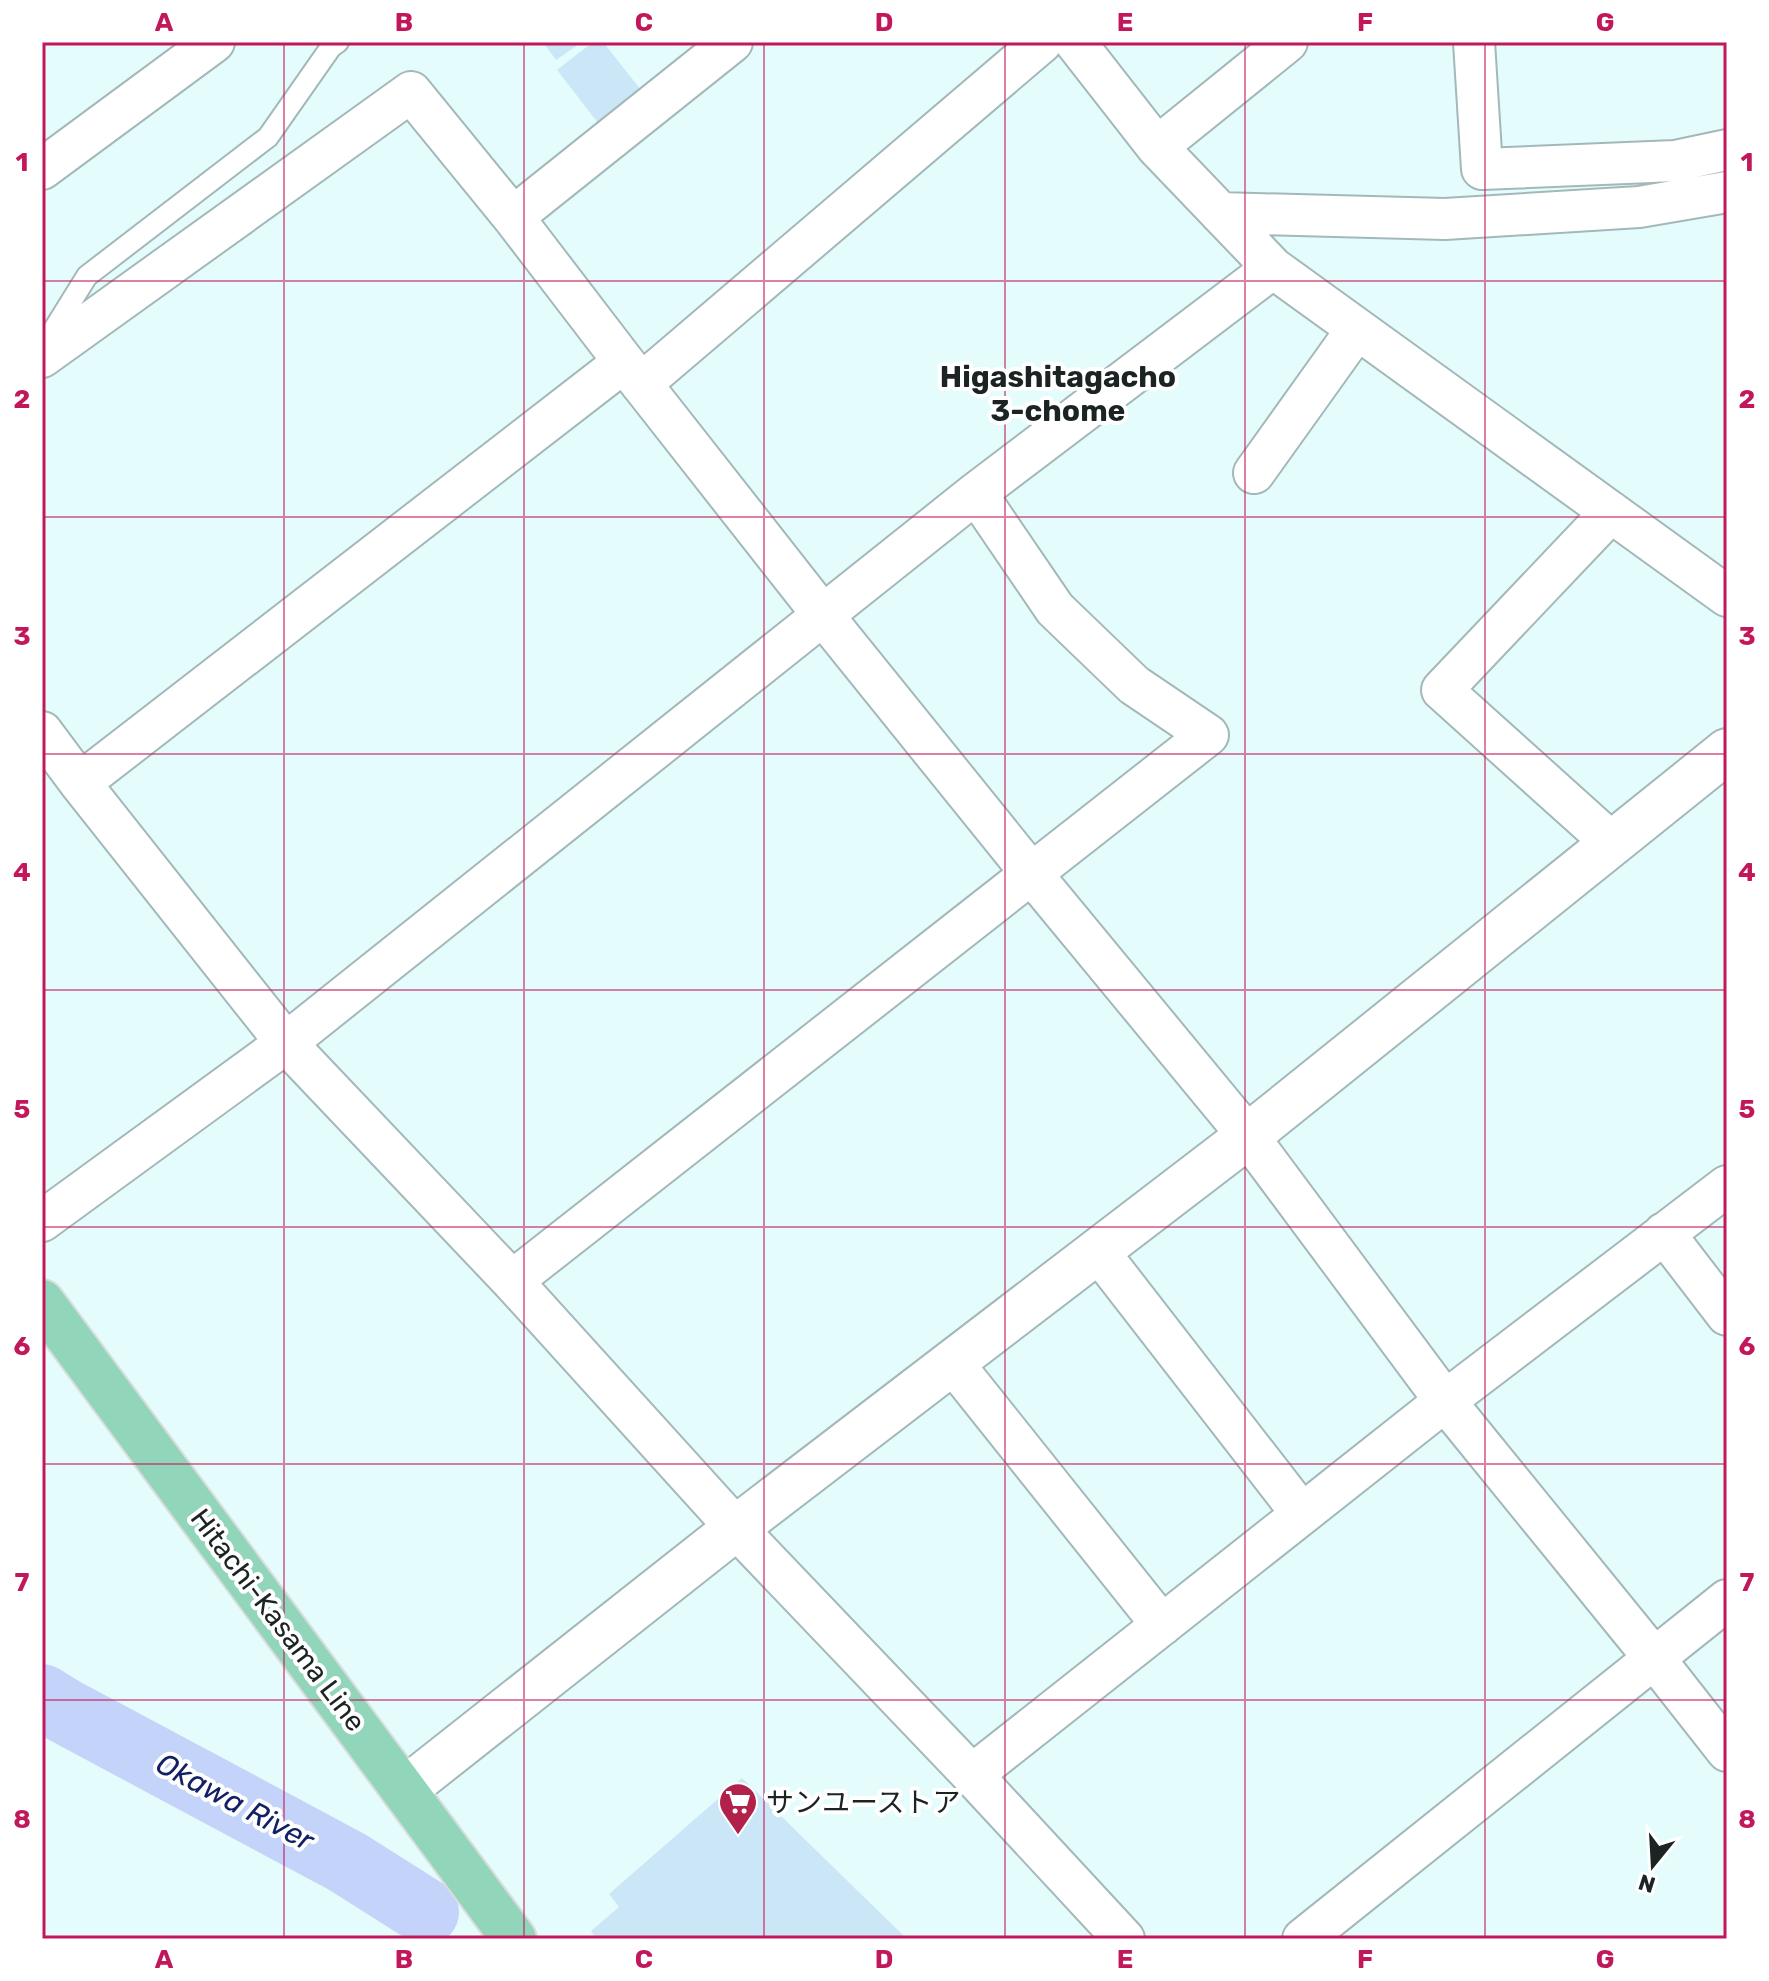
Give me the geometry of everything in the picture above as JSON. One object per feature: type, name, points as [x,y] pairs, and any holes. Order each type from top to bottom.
[{"type":"main road","name":"Hitachi-Kasama Line","points":[[42,1302],[514,1939]]},
{"type":"street","points":[[42,169],[214,42]]},
{"type":"street","points":[[513,217],[732,42]]},
{"type":"street","points":[[80,783],[632,373],[1042,42]]},
{"type":"street","points":[[1075,42],[1157,147],[1273,268],[1727,596]]},
{"type":"street","points":[[1157,147],[1287,42]]},
{"type":"street","points":[[1474,42],[1482,169],[1675,161],[1727,150]]},
{"type":"street","points":[[42,357],[411,92],[513,217],[822,614],[1248,1136],[1445,1401],[1727,1751]]},
{"type":"street","points":[[1220,213],[1445,219],[1639,207],[1727,192]]},
{"type":"street","points":[[42,1221],[286,1043],[976,493],[1273,268]]},
{"type":"street","points":[[1254,473],[1357,329]]},
{"type":"street","points":[[512,1281],[1208,735],[1134,685],[1055,609],[976,493]]},
{"type":"street","points":[[1611,512],[1442,690],[1612,843]]},
{"type":"street","points":[[42,732],[286,1043],[512,1281],[736,1528],[1124,1939]]},
{"type":"street","points":[[404,1790],[736,1528],[1248,1136],[1727,751]]},
{"type":"street","points":[[972,1775],[1445,1401],[1727,1186]]},
{"type":"street","points":[[1664,1233],[1727,1315]]},
{"type":"street","points":[[1098,1251],[1302,1514]]},
{"type":"street","points":[[952,1362],[1162,1625]]},
{"type":"street","points":[[1303,1939],[1727,1600]]},
{"type":"lane","points":[[42,349],[87,276],[268,137],[334,44]]},
{"type":"building","points":[[543,42],[582,42],[556,60]]},
{"type":"building","points":[[593,42],[603,42],[641,90],[598,123],[557,70]]},
{"type":"building","name":"サンユーストア","points":[[742,1778],[907,1939],[596,1939],[591,1931],[619,1907],[609,1894]]},
{"type":"waterway","name":"Okawa River","points":[[42,1697],[347,1862],[426,1912]]},
{"type":"place","name":"サンユーストア","points":[[738,1836]]},
{"type":"district","name":"Higashitagacho 3-chome","points":[[1058,394]]}]
